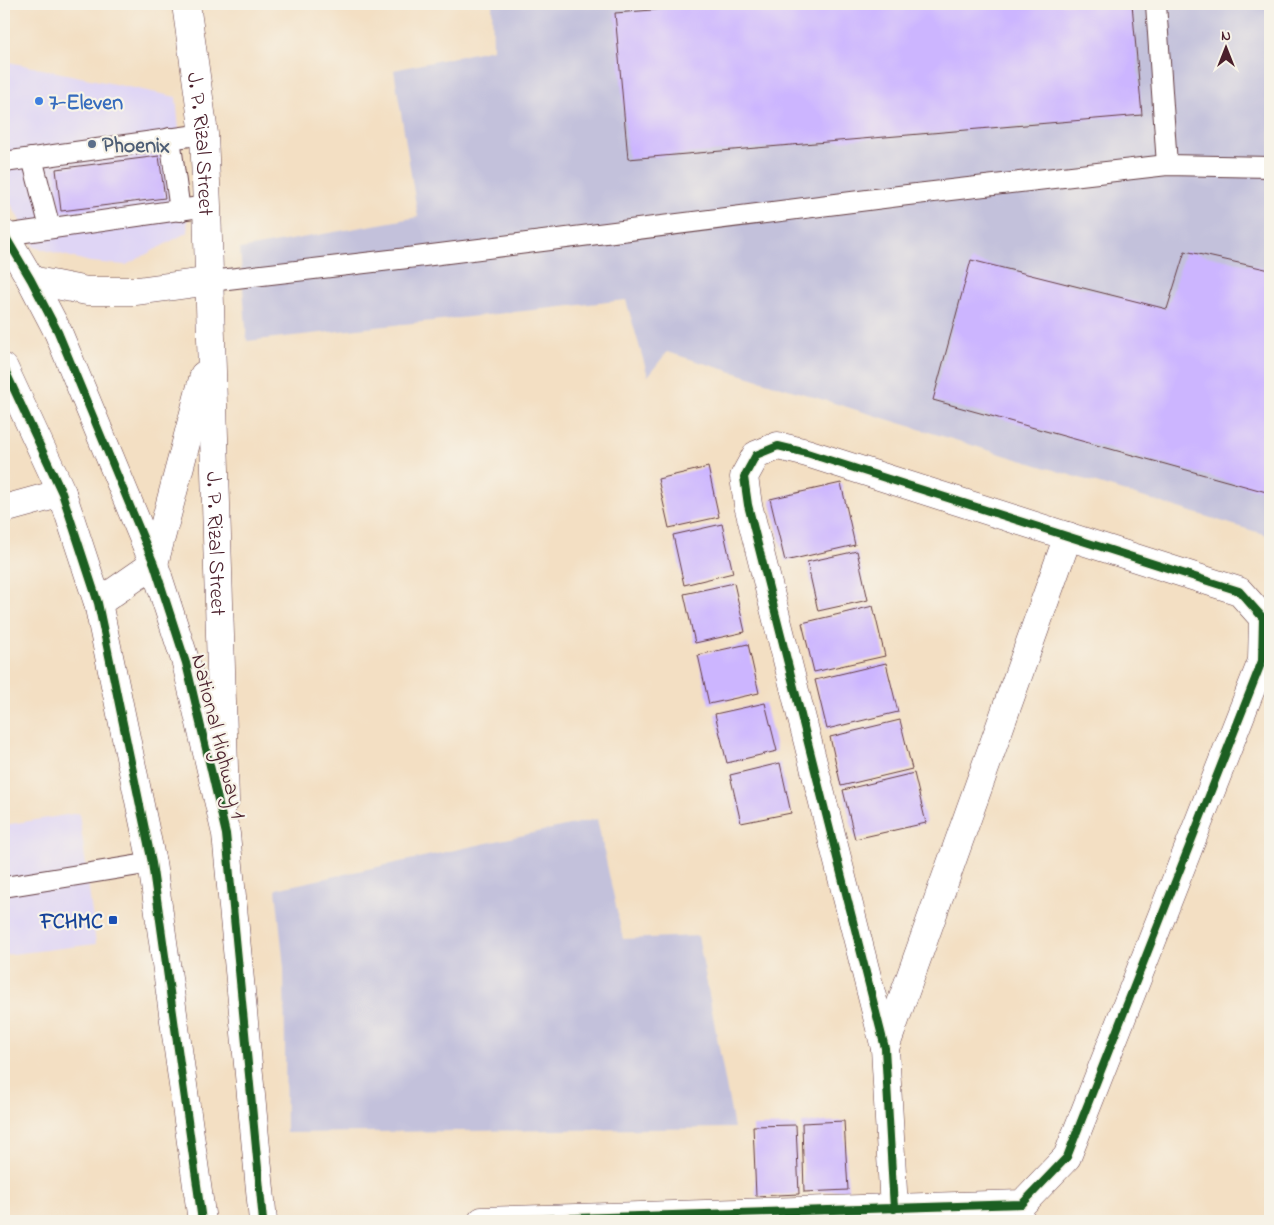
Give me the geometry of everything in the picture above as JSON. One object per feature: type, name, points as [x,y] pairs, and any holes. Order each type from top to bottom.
[{"type":"main road","name":"J. P. Rizal Street","points":[[186,4],[204,134],[213,344],[226,834]]},
{"type":"main road","name":"National Highway 1","points":[[4,234],[58,332],[154,564],[186,663],[226,834],[263,1221]]},
{"type":"main road","points":[[31,280],[87,291],[137,291],[211,281]]},
{"type":"main road","name":"J. P. Rizal Street","points":[[154,564],[213,344]]},
{"type":"main road","points":[[4,368],[62,493],[98,603],[152,862],[202,1221]]},
{"type":"main road","points":[[482,1221],[894,1209],[1022,1204],[1067,1157],[1262,661],[1263,618],[1240,590],[816,456],[778,446],[756,456],[744,478],[748,505],[885,1048],[894,1209]]},
{"type":"main road","points":[[4,509],[62,493]]},
{"type":"main road","points":[[885,1048],[1068,536]]},
{"type":"main road","points":[[98,603],[154,564]]},
{"type":"lane","points":[[1156,4],[1168,165]]},
{"type":"lane","points":[[4,162],[204,134]]},
{"type":"lane","points":[[170,138],[180,211]]},
{"type":"lane","points":[[32,158],[50,228]]},
{"type":"lane","points":[[211,281],[899,196],[1168,165],[1270,167]]},
{"type":"lane","points":[[4,234],[207,206]]},
{"type":"lane","points":[[4,887],[152,862]]},
{"type":"shaded area","points":[[492,4],[1270,4],[1270,536],[667,352],[648,376],[626,300],[247,341],[240,249],[418,217],[394,70],[493,49]]},
{"type":"shaded area","name":"Phoenix","points":[[4,61],[176,97],[188,232],[126,265],[90,262],[34,247],[4,191]]},
{"type":"shaded area","points":[[79,813],[96,944],[4,955],[4,825]]},
{"type":"shaded area","points":[[597,819],[623,939],[698,936],[734,1128],[286,1133],[284,968],[276,889]]},
{"type":"building","points":[[726,4],[1132,4],[1142,115],[628,159],[615,13]]},
{"type":"building","points":[[159,156],[165,198],[61,211],[56,169]]},
{"type":"building","points":[[1185,251],[1270,270],[1270,493],[933,400],[971,260],[1167,309]]},
{"type":"building","points":[[708,467],[719,517],[669,528],[658,479]]},
{"type":"building","points":[[841,483],[855,545],[785,561],[770,499]]},
{"type":"building","points":[[722,524],[733,573],[684,585],[673,535]]},
{"type":"building","points":[[857,551],[868,600],[818,611],[807,562]]},
{"type":"building","points":[[734,583],[745,632],[695,643],[684,594]]},
{"type":"building","points":[[873,606],[885,656],[814,672],[802,623]]},
{"type":"building","points":[[748,644],[759,693],[709,704],[698,655]]},
{"type":"building","points":[[886,663],[898,712],[827,729],[815,680]]},
{"type":"building","points":[[765,703],[777,751],[727,763],[715,714]]},
{"type":"building","points":[[900,720],[912,769],[841,786],[830,737]]},
{"type":"building","points":[[780,763],[791,813],[741,823],[730,775]]},
{"type":"building","points":[[914,773],[926,823],[855,839],[843,790]]},
{"type":"building","points":[[844,1121],[848,1190],[804,1192],[802,1123]]},
{"type":"building","points":[[796,1125],[799,1194],[756,1196],[753,1126]]},
{"type":"cycle path","points":[[4,234],[58,332],[154,564],[186,663],[226,834],[263,1221]]},
{"type":"cycle path","points":[[4,368],[62,493],[98,603],[152,863],[202,1221]]},
{"type":"cycle path","points":[[482,1221],[1022,1204],[1067,1157],[1262,661],[1263,618],[1239,591],[807,453],[778,446],[756,455],[744,477],[748,505],[885,1048],[894,1209]]},
{"type":"place","name":"7-Eleven","points":[[39,101]]},
{"type":"place","name":"Phoenix","points":[[92,144]]},
{"type":"place","name":"FCHMC","points":[[113,920]]}]
